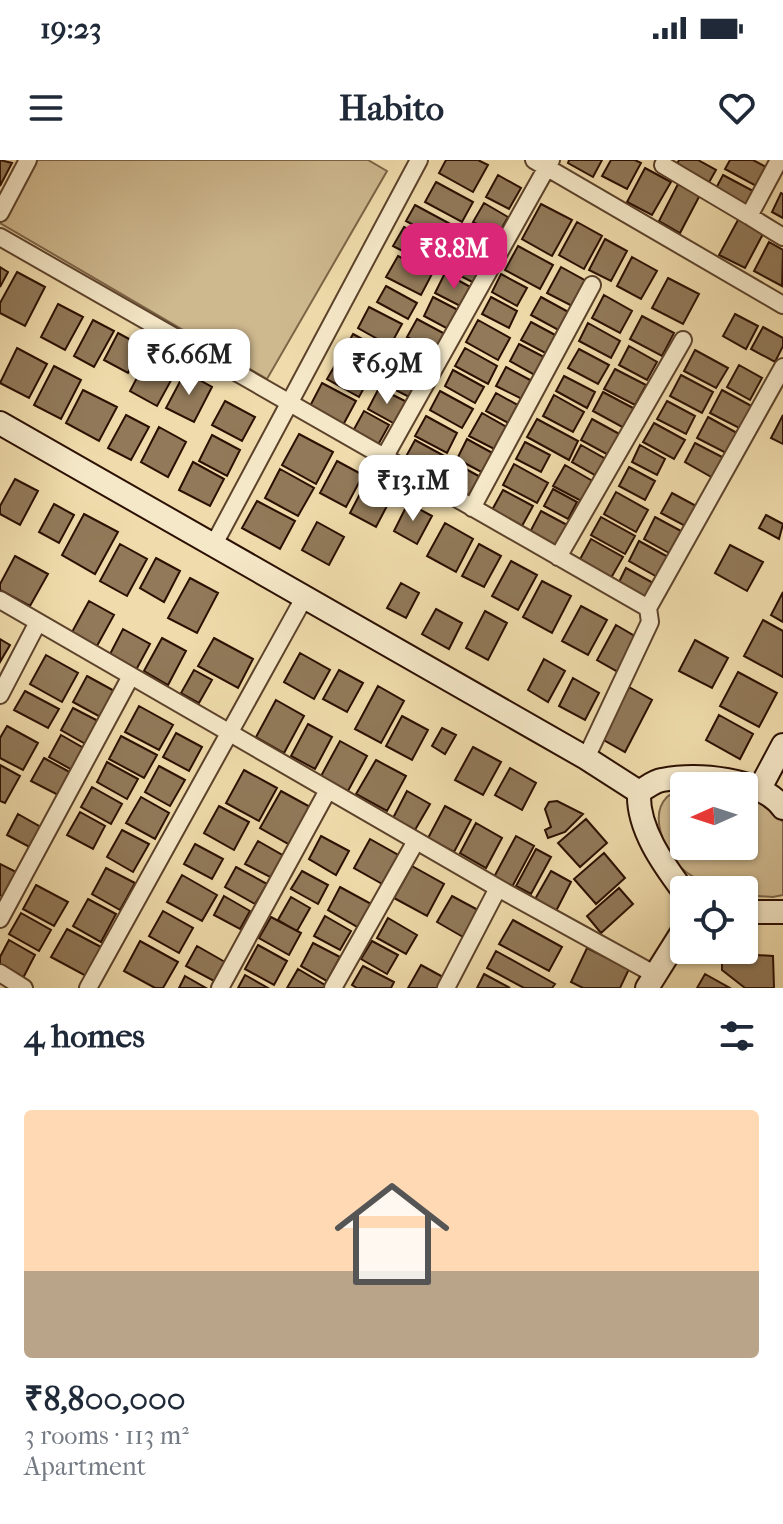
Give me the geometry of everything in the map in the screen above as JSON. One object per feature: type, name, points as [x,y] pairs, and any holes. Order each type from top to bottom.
[{"type":"street","points":[[0,213],[28,160]]},
{"type":"street","points":[[213,546],[419,160]]},
{"type":"street","points":[[749,216],[779,160]]},
{"type":"street","points":[[661,162],[783,237]]},
{"type":"street","points":[[384,458],[544,163],[783,305]]},
{"type":"street","points":[[0,237],[648,608]]},
{"type":"street","points":[[472,508],[592,285]]},
{"type":"street","points":[[558,557],[683,340]]},
{"type":"street","points":[[586,758],[650,622],[648,608],[783,367]]},
{"type":"street","points":[[0,423],[586,758],[639,792]]},
{"type":"street","points":[[88,988],[304,598]]},
{"type":"street","points":[[0,600],[498,888],[650,981],[670,950]]},
{"type":"street","points":[[0,695],[38,622]]},
{"type":"street","points":[[0,919],[131,676]]},
{"type":"street","points":[[759,790],[783,745]]},
{"type":"street","points":[[639,792],[660,780],[695,778],[738,781],[775,798],[783,808]]},
{"type":"street","points":[[220,988],[328,790]]},
{"type":"street","points":[[639,792],[638,808],[661,860],[672,876]]},
{"type":"street","points":[[333,988],[416,841]]},
{"type":"street","points":[[446,988],[498,888]]},
{"type":"street","points":[[758,912],[783,912]]},
{"type":"street","points":[[0,973],[24,988]]},
{"type":"shaded area","points":[[33,160],[368,160],[387,171],[267,379],[0,223]]},
{"type":"shaded area","points":[[670,795],[670,854],[659,823],[659,813]]},
{"type":"shaded area","points":[[758,801],[783,822],[783,895],[758,896],[758,876],[693,876],[675,860],[758,860]]},
{"type":"building","points":[[0,160],[12,163],[0,186]]},
{"type":"building","points":[[446,160],[478,160],[488,165],[473,192],[439,173]]},
{"type":"building","points":[[569,160],[602,160],[593,177],[568,163]]},
{"type":"building","points":[[611,160],[641,163],[627,189],[602,176]]},
{"type":"building","points":[[679,160],[698,160],[716,170],[707,186],[675,168]]},
{"type":"building","points":[[730,160],[753,160],[768,168],[758,187],[725,169]]},
{"type":"building","points":[[645,168],[671,182],[652,215],[627,202]]},
{"type":"building","points":[[498,175],[521,188],[509,209],[486,197]]},
{"type":"building","points":[[723,175],[755,192],[746,210],[714,192]]},
{"type":"building","points":[[436,182],[473,202],[462,222],[425,202]]},
{"type":"building","points":[[678,184],[700,195],[680,233],[659,221]]},
{"type":"building","points":[[783,194],[783,218],[772,212]]},
{"type":"building","points":[[484,203],[508,217],[498,235],[473,222]]},
{"type":"building","points":[[541,204],[572,220],[552,256],[522,239]]},
{"type":"building","points":[[415,205],[454,226],[445,242],[406,221]]},
{"type":"building","points":[[739,218],[764,232],[745,268],[719,255]]},
{"type":"building","points":[[577,222],[602,236],[584,269],[559,255]]},
{"type":"building","points":[[471,226],[498,240],[488,259],[461,244]]},
{"type":"building","points":[[404,227],[443,248],[433,267],[393,246]]},
{"type":"building","points":[[605,239],[627,251],[611,281],[589,270]]},
{"type":"building","points":[[769,242],[783,250],[782,286],[754,271]]},
{"type":"building","points":[[518,246],[553,265],[540,289],[505,270]]},
{"type":"building","points":[[456,248],[487,264],[476,284],[445,268]]},
{"type":"building","points":[[398,256],[432,274],[421,295],[386,277]]},
{"type":"building","points":[[632,257],[657,271],[641,299],[617,286]]},
{"type":"building","points":[[0,267],[8,272],[0,287]]},
{"type":"building","points":[[561,267],[588,282],[574,307],[547,293]]},
{"type":"building","points":[[17,272],[45,287],[25,326],[0,313],[0,303]]},
{"type":"building","points":[[445,273],[474,289],[464,308],[435,293]]},
{"type":"building","points":[[501,274],[527,288],[517,306],[492,292]]},
{"type":"building","points":[[668,278],[699,294],[683,324],[652,308]]},
{"type":"building","points":[[386,286],[417,303],[408,319],[377,302]]},
{"type":"building","points":[[604,295],[632,311],[620,333],[592,318]]},
{"type":"building","points":[[433,297],[458,310],[448,329],[424,316]]},
{"type":"building","points":[[491,297],[517,311],[509,328],[482,314]]},
{"type":"building","points":[[541,297],[572,314],[562,332],[531,315]]},
{"type":"building","points":[[58,304],[83,317],[65,350],[41,337]]},
{"type":"building","points":[[369,307],[402,324],[390,346],[358,328]]},
{"type":"building","points":[[735,314],[758,326],[746,349],[723,336]]},
{"type":"building","points":[[642,316],[674,333],[662,356],[630,339]]},
{"type":"building","points":[[417,319],[445,334],[435,352],[407,337]]},
{"type":"building","points":[[93,320],[114,331],[94,367],[74,356]]},
{"type":"building","points":[[478,320],[510,338],[498,360],[466,342]]},
{"type":"building","points":[[531,322],[559,337],[549,355],[521,340]]},
{"type":"building","points":[[588,323],[620,341],[611,358],[579,341]]},
{"type":"building","points":[[763,327],[783,338],[783,346],[775,362],[751,349]]},
{"type":"building","points":[[118,333],[142,346],[128,373],[104,360]]},
{"type":"building","points":[[353,334],[388,353],[378,371],[343,352]]},
{"type":"building","points":[[404,343],[433,358],[422,378],[394,362]]},
{"type":"building","points":[[519,344],[544,357],[535,375],[510,361]]},
{"type":"building","points":[[629,346],[657,362],[647,380],[619,365]]},
{"type":"building","points":[[17,348],[47,364],[29,398],[0,383]]},
{"type":"building","points":[[465,348],[497,366],[488,384],[455,366]]},
{"type":"building","points":[[152,349],[180,364],[157,406],[130,391]]},
{"type":"building","points":[[579,349],[609,365],[598,384],[568,368]]},
{"type":"building","points":[[695,350],[728,368],[716,388],[684,371]]},
{"type":"building","points":[[338,360],[370,377],[359,397],[327,379]]},
{"type":"building","points":[[739,365],[762,378],[750,400],[727,387]]},
{"type":"building","points":[[54,366],[81,380],[61,419],[34,405]]},
{"type":"building","points":[[391,366],[419,382],[411,398],[382,383]]},
{"type":"building","points":[[506,367],[532,381],[522,399],[496,386]]},
{"type":"building","points":[[615,369],[646,385],[635,405],[604,389]]},
{"type":"building","points":[[453,370],[484,387],[475,403],[445,386]]},
{"type":"building","points":[[185,372],[212,387],[194,422],[166,408]]},
{"type":"building","points":[[681,375],[713,392],[702,413],[670,396]]},
{"type":"building","points":[[564,376],[595,392],[587,408],[556,391]]},
{"type":"building","points":[[322,383],[356,401],[343,425],[310,406]]},
{"type":"building","points":[[379,388],[407,402],[395,424],[368,409]]},
{"type":"building","points":[[83,390],[117,407],[99,441],[66,423]]},
{"type":"building","points":[[722,390],[757,409],[745,431],[710,413]]},
{"type":"building","points":[[440,391],[473,409],[462,428],[430,410]]},
{"type":"building","points":[[603,392],[635,409],[624,428],[593,411]]},
{"type":"building","points":[[496,393],[523,408],[514,426],[486,411]]},
{"type":"building","points":[[554,395],[584,412],[573,432],[543,416]]},
{"type":"building","points":[[225,401],[255,417],[242,441],[212,425]]},
{"type":"building","points":[[667,401],[695,416],[686,434],[657,419]]},
{"type":"building","points":[[364,411],[389,425],[378,445],[353,431]]},
{"type":"building","points":[[482,413],[510,429],[498,451],[469,436]]},
{"type":"building","points":[[126,415],[149,427],[131,460],[108,448]]},
{"type":"building","points":[[783,415],[783,444],[771,438]]},
{"type":"building","points":[[426,416],[457,433],[447,453],[415,436]]},
{"type":"building","points":[[708,417],[737,433],[726,453],[697,438]]},
{"type":"building","points":[[537,419],[578,441],[569,460],[527,437]]},
{"type":"building","points":[[592,419],[623,436],[612,457],[581,440]]},
{"type":"building","points":[[654,423],[685,440],[674,459],[643,442]]},
{"type":"building","points":[[159,427],[186,442],[168,477],[141,462]]},
{"type":"building","points":[[299,434],[333,452],[316,484],[282,465]]},
{"type":"building","points":[[212,435],[240,450],[227,476],[199,461]]},
{"type":"building","points":[[467,439],[496,455],[485,474],[457,459]]},
{"type":"building","points":[[415,440],[448,458],[437,480],[403,462]]},
{"type":"building","points":[[525,442],[550,455],[541,472],[516,459]]},
{"type":"building","points":[[695,443],[724,458],[713,478],[685,462]]},
{"type":"building","points":[[581,445],[611,462],[602,479],[572,462]]},
{"type":"building","points":[[640,445],[665,459],[657,475],[632,462]]},
{"type":"building","points":[[337,461],[363,475],[346,507],[320,493]]},
{"type":"building","points":[[193,462],[224,479],[210,506],[179,490]]},
{"type":"building","points":[[455,463],[484,479],[472,500],[444,484]]},
{"type":"building","points":[[514,464],[548,483],[537,503],[503,485]]},
{"type":"building","points":[[565,465],[596,483],[585,503],[553,486]]},
{"type":"building","points":[[629,467],[655,481],[645,500],[619,486]]},
{"type":"building","points":[[280,469],[314,488],[298,516],[265,498]]},
{"type":"building","points":[[15,479],[38,491],[20,525],[0,514],[0,506]]},
{"type":"building","points":[[363,488],[389,502],[376,527],[350,513]]},
{"type":"building","points":[[553,489],[577,502],[568,519],[544,506]]},
{"type":"building","points":[[503,490],[533,506],[522,526],[492,510]]},
{"type":"building","points":[[616,492],[648,510],[636,532],[604,514]]},
{"type":"building","points":[[672,493],[698,507],[687,527],[661,513]]},
{"type":"building","points":[[257,501],[295,521],[280,549],[242,528]]},
{"type":"building","points":[[408,503],[432,516],[417,544],[394,531]]},
{"type":"building","points":[[54,504],[74,515],[59,543],[39,532]]},
{"type":"building","points":[[541,511],[569,526],[557,547],[530,532]]},
{"type":"building","points":[[84,514],[118,532],[95,574],[62,555]]},
{"type":"building","points":[[766,515],[783,524],[779,539],[759,528]]},
{"type":"building","points":[[601,517],[635,536],[625,554],[591,535]]},
{"type":"building","points":[[655,517],[681,531],[669,553],[644,539]]},
{"type":"building","points":[[317,522],[344,537],[329,565],[302,550]]},
{"type":"building","points":[[445,523],[473,539],[456,572],[427,556]]},
{"type":"building","points":[[591,539],[623,557],[611,578],[579,561]]},
{"type":"building","points":[[639,541],[670,558],[659,578],[629,561]]},
{"type":"building","points":[[120,544],[147,559],[127,596],[100,581]]},
{"type":"building","points":[[479,544],[501,556],[484,587],[462,576]]},
{"type":"building","points":[[730,545],[763,562],[747,591],[715,573]]},
{"type":"building","points":[[15,556],[48,574],[30,606],[0,590],[0,584]]},
{"type":"building","points":[[156,558],[180,571],[164,602],[140,588]]},
{"type":"building","points":[[511,561],[537,575],[518,610],[492,596]]},
{"type":"building","points":[[626,568],[655,584],[646,602],[617,586]]},
{"type":"building","points":[[190,578],[218,593],[197,633],[168,618]]},
{"type":"building","points":[[542,581],[571,596],[552,633],[523,617]]},
{"type":"building","points":[[401,583],[419,593],[406,618],[387,608]]},
{"type":"building","points":[[783,592],[783,622],[771,615]]},
{"type":"building","points":[[89,601],[114,615],[97,646],[72,632]]},
{"type":"building","points":[[581,606],[607,620],[588,655],[562,641]]},
{"type":"building","points":[[436,609],[462,623],[449,649],[422,634]]},
{"type":"building","points":[[485,611],[507,623],[488,660],[466,648]]},
{"type":"building","points":[[763,620],[783,631],[783,677],[744,656]]},
{"type":"building","points":[[616,625],[638,638],[620,673],[597,660]]},
{"type":"building","points":[[123,629],[150,644],[136,670],[109,656]]},
{"type":"building","points":[[162,638],[186,651],[168,685],[144,671]]},
{"type":"building","points":[[214,638],[253,659],[238,688],[198,666]]},
{"type":"building","points":[[0,639],[10,645],[0,662]]},
{"type":"building","points":[[695,640],[728,658],[712,688],[679,671]]},
{"type":"building","points":[[300,653],[330,670],[314,699],[284,682]]},
{"type":"building","points":[[46,655],[78,673],[62,702],[30,684]]},
{"type":"building","points":[[544,659],[565,671],[548,702],[528,690]]},
{"type":"building","points":[[194,670],[212,680],[199,703],[181,693]]},
{"type":"building","points":[[339,670],[363,683],[347,712],[323,699]]},
{"type":"building","points":[[738,672],[777,693],[759,727],[720,706]]},
{"type":"building","points":[[87,676],[118,693],[104,719],[73,702]]},
{"type":"building","points":[[573,678],[599,693],[585,720],[559,706]]},
{"type":"building","points":[[378,686],[404,701],[381,743],[355,729]]},
{"type":"building","points":[[629,687],[652,700],[625,752],[602,739]]},
{"type":"building","points":[[25,691],[59,709],[48,728],[14,710]]},
{"type":"building","points":[[276,700],[304,716],[284,753],[256,737]]},
{"type":"building","points":[[139,706],[173,725],[159,750],[125,732]]},
{"type":"building","points":[[73,708],[102,723],[89,746],[61,730]]},
{"type":"building","points":[[719,715],[753,734],[740,759],[706,740]]},
{"type":"building","points":[[402,716],[428,730],[412,760],[386,746]]},
{"type":"building","points":[[308,724],[332,737],[315,769],[291,756]]},
{"type":"building","points":[[7,726],[38,743],[23,770],[0,758],[0,738]]},
{"type":"building","points":[[442,728],[456,735],[445,754],[432,746]]},
{"type":"building","points":[[176,733],[202,747],[189,771],[163,757]]},
{"type":"building","points":[[61,735],[87,750],[76,772],[49,757]]},
{"type":"building","points":[[121,736],[157,755],[144,778],[109,759]]},
{"type":"building","points":[[340,741],[367,756],[348,791],[321,776]]},
{"type":"building","points":[[473,747],[501,762],[483,795],[455,780]]},
{"type":"building","points":[[44,758],[75,775],[62,797],[31,781]]},
{"type":"building","points":[[376,760],[406,776],[387,811],[356,794]]},
{"type":"building","points":[[107,762],[138,779],[127,799],[97,782]]},
{"type":"building","points":[[0,765],[20,776],[5,803],[0,801]]},
{"type":"building","points":[[159,766],[185,780],[170,806],[145,792]]},
{"type":"building","points":[[510,768],[536,783],[522,810],[495,795]]},
{"type":"building","points":[[244,770],[277,788],[259,821],[226,803]]},
{"type":"building","points":[[92,787],[122,804],[111,824],[81,807]]},
{"type":"building","points":[[281,791],[312,808],[292,846],[260,828]]},
{"type":"building","points":[[407,791],[430,804],[415,830],[393,818]]},
{"type":"building","points":[[141,797],[169,813],[155,839],[126,823]]},
{"type":"building","points":[[557,801],[583,814],[565,832],[548,838],[545,830],[551,827],[545,809],[549,802]]},
{"type":"building","points":[[219,806],[249,822],[234,850],[204,833]]},
{"type":"building","points":[[445,806],[471,820],[454,852],[428,838]]},
{"type":"building","points":[[80,812],[105,826],[93,849],[67,835]]},
{"type":"building","points":[[18,814],[46,830],[35,850],[7,835]]},
{"type":"building","points":[[586,819],[607,843],[580,867],[558,843]]},
{"type":"building","points":[[476,823],[502,838],[486,868],[460,853]]},
{"type":"building","points":[[122,830],[149,844],[133,872],[107,857]]},
{"type":"building","points":[[321,836],[349,851],[336,875],[309,859]]},
{"type":"building","points":[[516,836],[534,846],[512,887],[494,877]]},
{"type":"building","points":[[370,839],[400,856],[384,885],[354,868]]},
{"type":"building","points":[[258,841],[284,856],[272,878],[245,864]]},
{"type":"building","points":[[195,844],[223,859],[212,879],[184,864]]},
{"type":"building","points":[[536,849],[551,857],[531,894],[516,886]]},
{"type":"building","points":[[604,853],[625,878],[596,904],[574,879]]},
{"type":"building","points":[[0,864],[18,873],[4,898],[0,895]]},
{"type":"building","points":[[412,866],[444,884],[427,916],[394,898]]},
{"type":"building","points":[[236,867],[267,884],[255,904],[225,887]]},
{"type":"building","points":[[106,868],[135,883],[120,910],[92,894]]},
{"type":"building","points":[[302,871],[328,885],[318,904],[291,889]]},
{"type":"building","points":[[551,871],[571,882],[555,913],[534,901]]},
{"type":"building","points":[[182,875],[217,895],[202,921],[167,902]]},
{"type":"building","points":[[36,885],[68,902],[54,926],[23,909]]},
{"type":"building","points":[[340,887],[373,905],[361,929],[328,910]]},
{"type":"building","points":[[619,888],[633,904],[601,933],[587,916]]},
{"type":"building","points":[[224,896],[250,911],[240,929],[214,915]]},
{"type":"building","points":[[452,896],[478,910],[463,937],[437,922]]},
{"type":"building","points":[[291,897],[310,908],[297,931],[278,920]]},
{"type":"building","points":[[88,899],[116,914],[101,942],[73,926]]},
{"type":"building","points":[[163,911],[193,928],[179,953],[149,936]]},
{"type":"building","points":[[21,913],[51,930],[39,951],[9,934]]},
{"type":"building","points":[[325,916],[351,931],[340,950],[314,936]]},
{"type":"building","points":[[271,917],[301,933],[289,955],[259,938]]},
{"type":"building","points":[[388,918],[417,935],[406,954],[377,938]]},
{"type":"building","points":[[513,920],[562,947],[549,971],[499,944]]},
{"type":"building","points":[[67,929],[101,947],[86,976],[51,957]]},
{"type":"building","points":[[9,940],[35,955],[23,978],[0,965],[0,957]]},
{"type":"building","points":[[140,941],[178,962],[163,988],[155,988],[124,971]]},
{"type":"building","points":[[372,941],[398,955],[387,974],[361,959]]},
{"type":"building","points":[[313,943],[340,957],[327,981],[301,966]]},
{"type":"building","points":[[258,945],[287,961],[274,985],[245,969]]},
{"type":"building","points":[[197,946],[225,962],[214,981],[186,966]]},
{"type":"building","points":[[587,948],[629,969],[620,988],[583,988],[571,982]]},
{"type":"building","points":[[496,951],[555,984],[552,988],[524,988],[487,968]]},
{"type":"building","points":[[758,955],[773,956],[774,988],[745,988],[722,970],[722,964],[758,964]]},
{"type":"building","points":[[421,965],[443,977],[437,988],[408,988]]},
{"type":"building","points":[[363,966],[394,982],[391,988],[357,988],[352,985]]},
{"type":"building","points":[[298,969],[325,985],[324,988],[287,988]]},
{"type":"building","points":[[484,974],[510,988],[477,988]]},
{"type":"building","points":[[705,974],[730,988],[697,988]]},
{"type":"building","points":[[245,975],[268,988],[238,988]]},
{"type":"building","points":[[185,976],[206,988],[179,988]]}]
